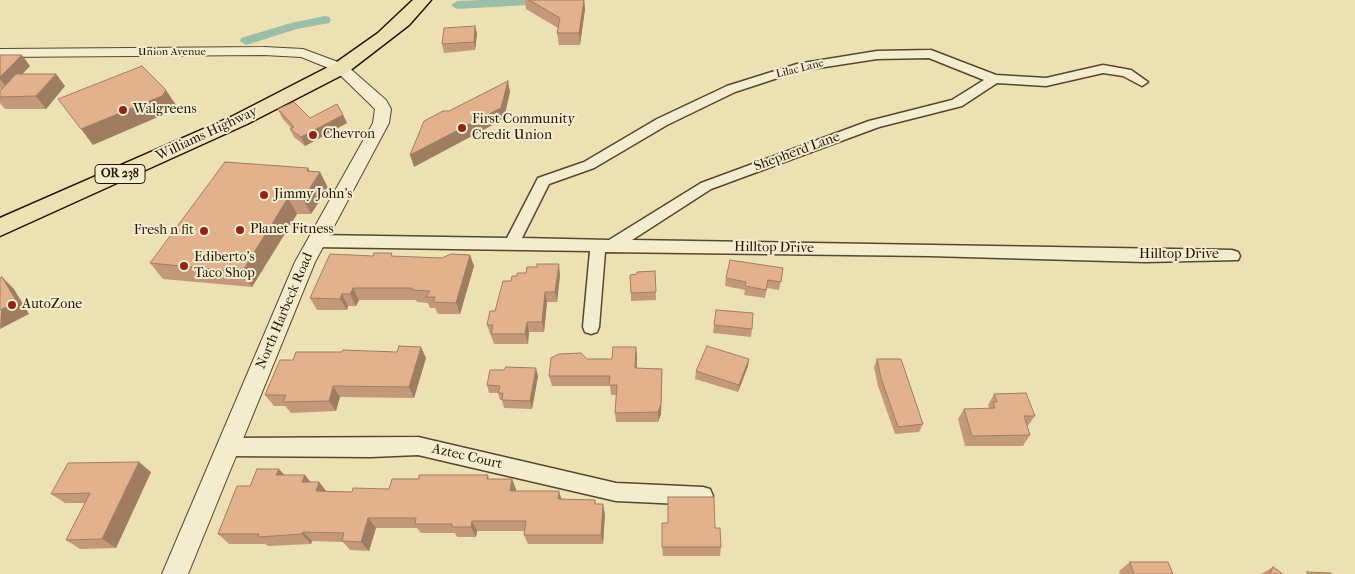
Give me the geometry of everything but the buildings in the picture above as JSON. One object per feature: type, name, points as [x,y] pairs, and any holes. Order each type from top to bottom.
[{"type":"main road","name":"Williams Highway","points":[[403,21],[422,0]]},
{"type":"main road","name":"Williams Highway","points":[[0,228],[240,120],[341,68],[403,21],[440,0]]},
{"type":"street","name":"Union Avenue","points":[[0,52],[264,51],[303,53],[341,68]]},
{"type":"street","name":"Lilac Lane","points":[[511,245],[544,180],[589,165],[662,122],[731,89],[797,68],[877,55],[931,54],[994,79],[1046,82],[1103,69],[1127,73],[1142,82]]},
{"type":"street","name":"North Harbeck Road","points":[[175,574],[305,262],[354,175],[384,113],[380,103],[341,68]]},
{"type":"street","name":"Shepherd Lane","points":[[603,247],[706,186],[874,124],[957,103],[994,79]]},
{"type":"street","name":"Hilltop Drive","points":[[316,241],[1232,256]]},
{"type":"street","points":[[590,327],[603,247]]},
{"type":"street","name":"Aztec Court","points":[[228,447],[371,448],[418,446],[616,492],[702,496]]},
{"type":"waterway","points":[[457,5],[546,0]]},
{"type":"waterway","points":[[246,41],[295,26],[325,20]]},
{"type":"place","name":"Walgreens","points":[[123,110]]},
{"type":"place","name":"First Community Credit Union","points":[[462,128]]},
{"type":"place","name":"Chevron","points":[[313,135]]},
{"type":"place","name":"Jimmy John's","points":[[264,195]]},
{"type":"place","name":"Planet Fitness","points":[[240,230]]},
{"type":"place","name":"Fresh n fit","points":[[204,231]]},
{"type":"place","name":"Ediberto's Taco Shop","points":[[184,266]]},
{"type":"place","name":"AutoZone","points":[[12,305]]}]
